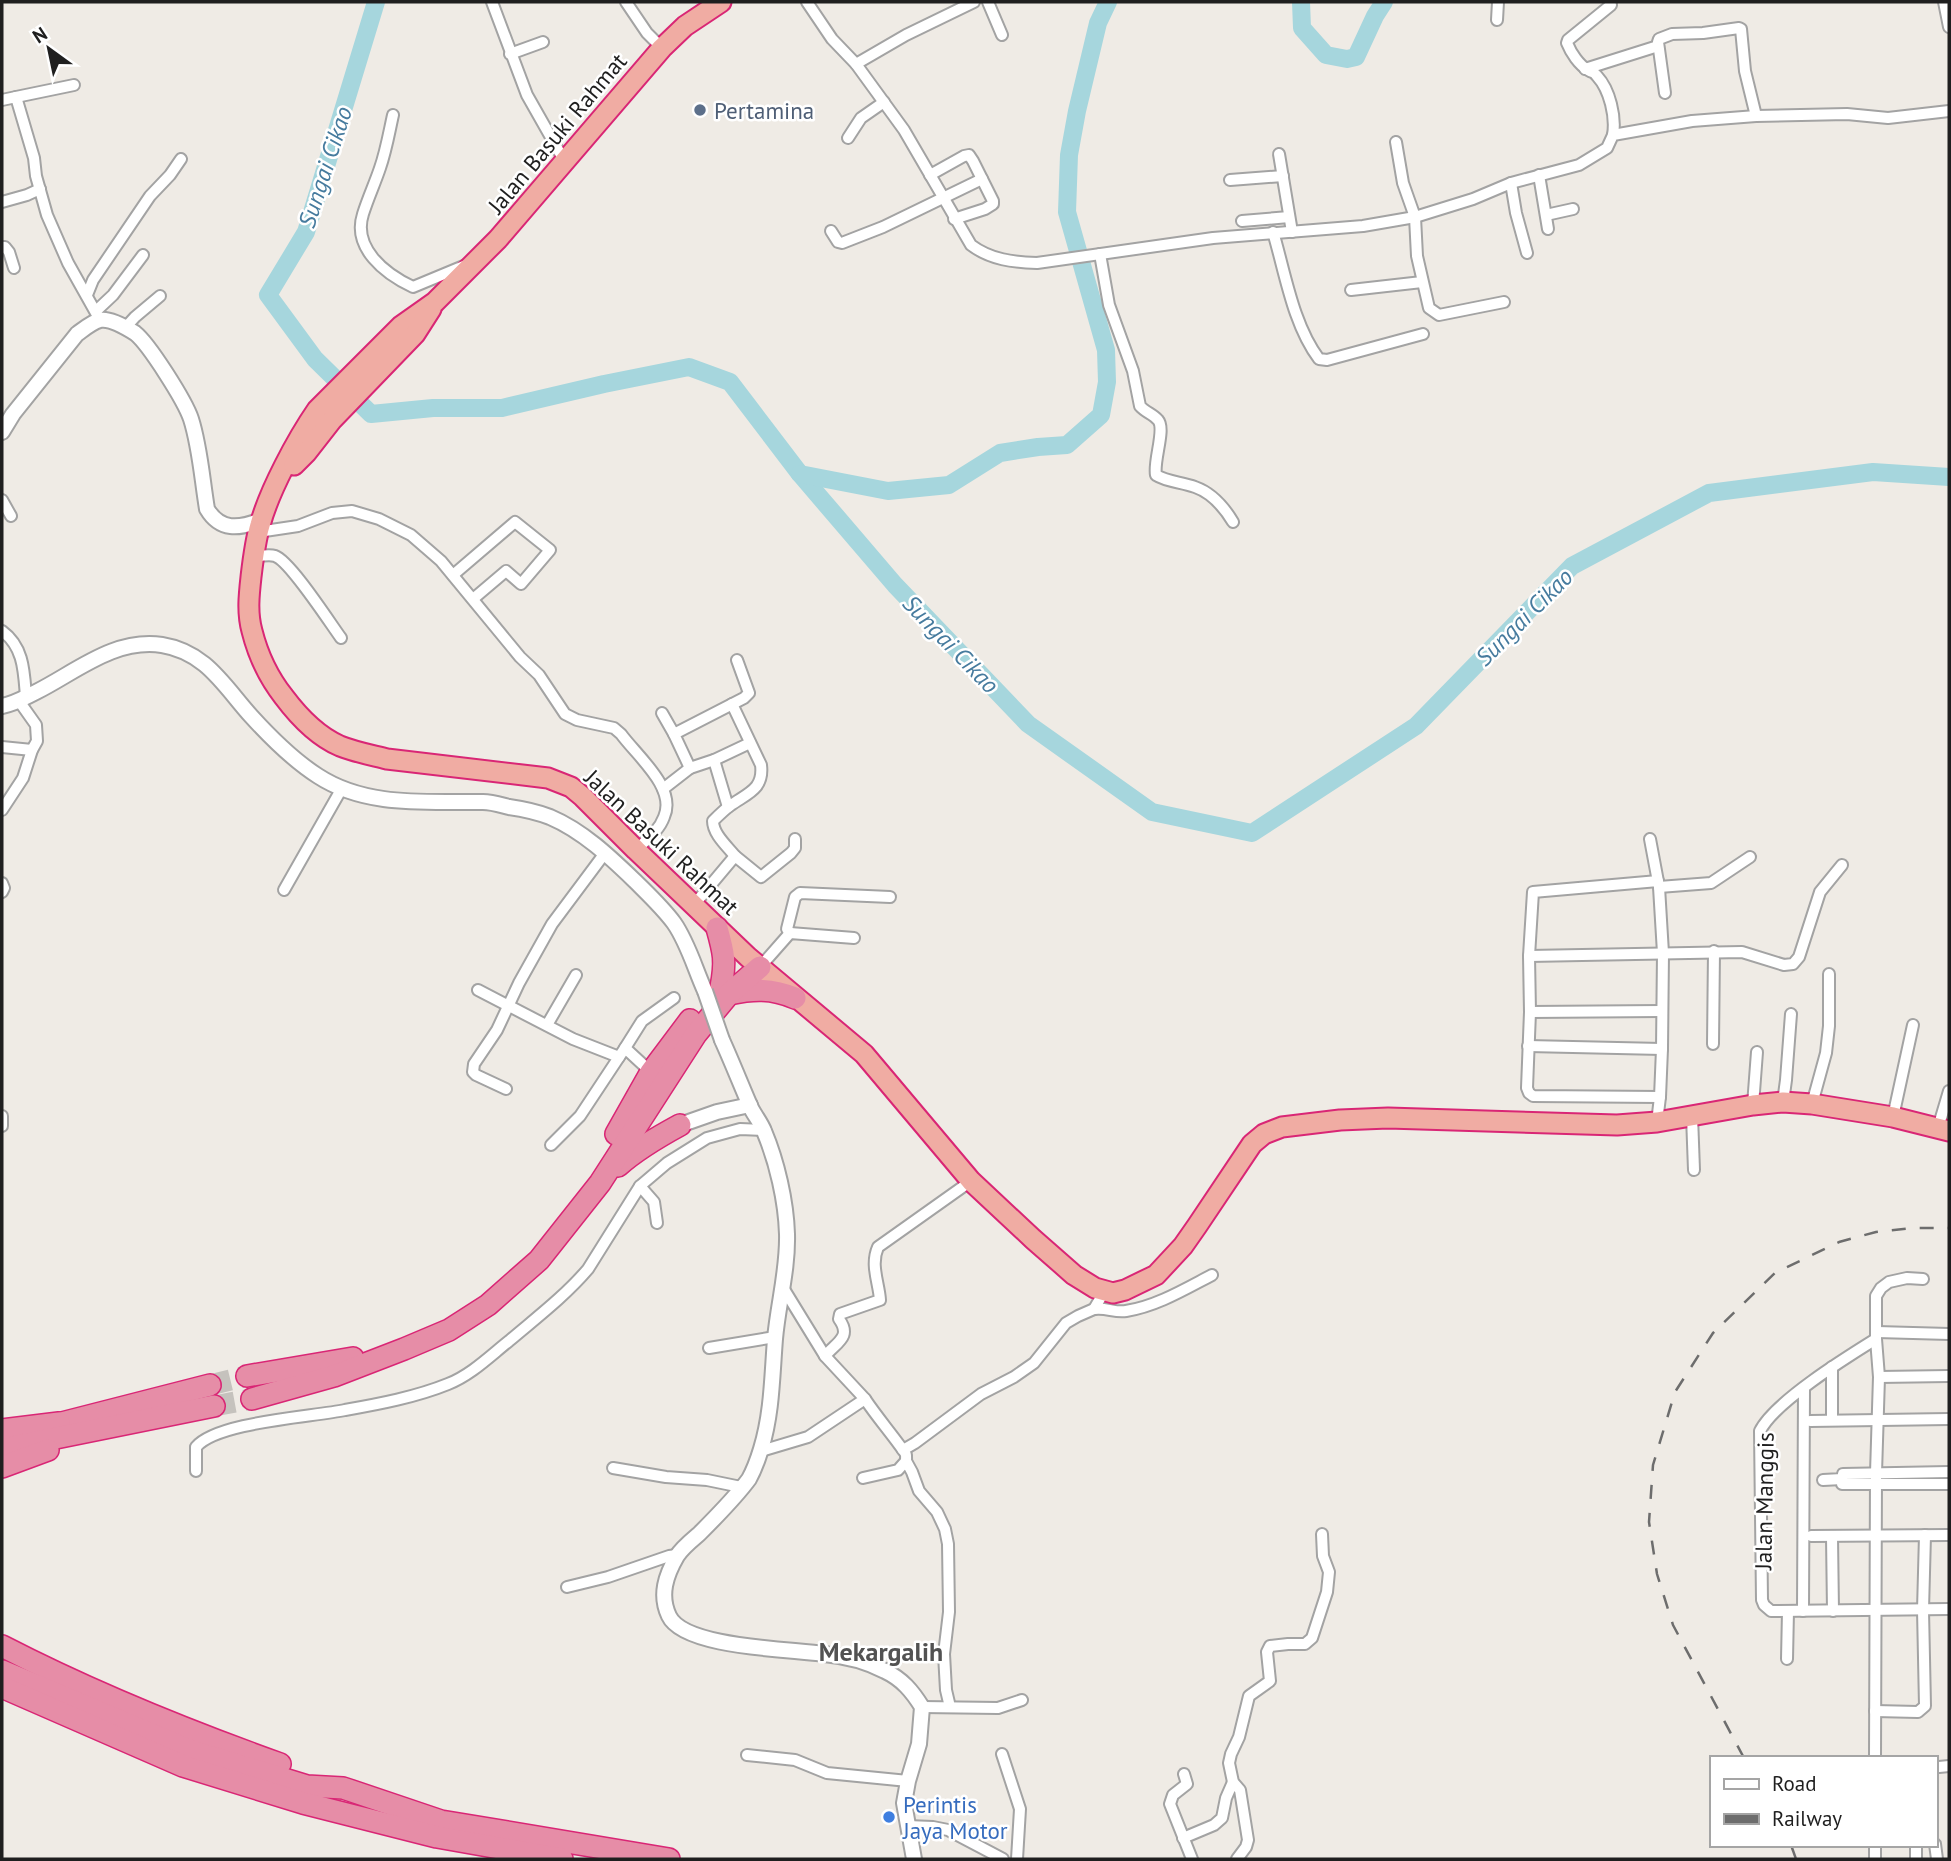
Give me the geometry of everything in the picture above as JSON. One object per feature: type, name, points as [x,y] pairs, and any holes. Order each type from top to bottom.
[{"type":"highway","name":"Jalan Basuki Rahmat","points":[[721,2],[685,26],[662,48],[514,222],[435,302],[401,326],[379,359],[325,415],[308,424],[279,479],[254,536],[249,609],[258,653],[280,692],[300,717],[338,745],[387,759],[548,778],[560,781],[583,797],[693,906],[877,1068],[971,1181],[1074,1275],[1104,1292]]},
{"type":"highway","points":[[717,928],[725,965],[718,991]]},
{"type":"highway","points":[[600,1182],[687,1023],[718,991],[754,962]]},
{"type":"highway","points":[[718,991],[753,989],[782,992],[795,998]]},
{"type":"highway","points":[[656,1079],[655,1112],[664,1121],[680,1125]]},
{"type":"highway","points":[[247,1376],[351,1359],[397,1345],[433,1329],[483,1300],[530,1256],[557,1223],[656,1079]]},
{"type":"highway","points":[[1104,1292],[1125,1290],[1156,1275],[1183,1246],[1252,1144],[1264,1134],[1282,1127],[1388,1118],[1618,1125],[1657,1122],[1783,1102],[1893,1117],[1944,1130]]},
{"type":"highway","points":[[252,1399],[373,1362],[468,1319],[488,1306],[539,1260],[600,1182],[628,1156],[680,1125]]},
{"type":"highway","points":[[2,1440],[210,1385]]},
{"type":"highway","points":[[2,1450],[214,1406]]},
{"type":"highway","points":[[2,1430],[62,1423]]},
{"type":"highway","points":[[2,1467],[113,1427]]},
{"type":"highway","points":[[2,1646],[53,1672],[177,1725],[343,1788],[441,1821],[669,1859]]},
{"type":"highway","points":[[2,1671],[189,1750],[307,1786],[343,1788]]},
{"type":"highway","points":[[2,1686],[160,1756],[303,1803],[437,1837],[562,1859]]},
{"type":"street","points":[[492,2],[510,54],[536,113],[565,162]]},
{"type":"street","points":[[626,2],[647,33],[662,48]]},
{"type":"street","points":[[807,2],[832,39],[856,64],[904,130],[971,245],[988,256],[1037,263],[1227,236],[1363,226],[1415,217],[1473,199],[1511,183],[1587,161],[1607,148],[1613,135],[1614,123],[1606,91],[1595,73],[1586,69],[1572,54],[1567,43],[1611,5]]},
{"type":"street","points":[[856,64],[974,2]]},
{"type":"street","points":[[988,2],[1002,36]]},
{"type":"street","points":[[1497,20],[1498,2]]},
{"type":"street","points":[[1944,2],[1949,27]]},
{"type":"street","points":[[1665,93],[1659,39],[1672,34],[1740,28],[1745,71],[1756,116]]},
{"type":"street","points":[[510,54],[543,42]]},
{"type":"street","points":[[1586,69],[1658,46]]},
{"type":"street","points":[[2,100],[74,85]]},
{"type":"street","points":[[16,97],[47,215],[68,263],[98,315],[136,334],[185,405],[194,430],[207,509],[212,517],[222,524],[254,536],[271,555],[280,558],[341,638]]},
{"type":"street","points":[[848,138],[861,118],[884,102]]},
{"type":"street","points":[[1613,135],[1692,121],[1756,116],[1847,114],[1888,118],[1949,111]]},
{"type":"street","points":[[393,115],[381,166],[362,216],[362,239],[365,248],[384,269],[413,287],[474,261]]},
{"type":"street","points":[[1396,142],[1402,183],[1415,217],[1417,256],[1429,308],[1439,315],[1504,302]]},
{"type":"street","points":[[1279,154],[1292,232]]},
{"type":"street","points":[[930,175],[969,155],[993,204],[954,219]]},
{"type":"street","points":[[87,295],[93,280],[150,195],[170,175],[181,159]]},
{"type":"street","points":[[1539,175],[1548,229]]},
{"type":"street","points":[[1230,180],[1283,176]]},
{"type":"street","points":[[831,231],[836,240],[842,243],[883,228],[982,179]]},
{"type":"street","points":[[1511,183],[1527,253]]},
{"type":"street","points":[[2,202],[40,189]]},
{"type":"street","points":[[1546,215],[1573,209]]},
{"type":"street","points":[[1242,221],[1289,218]]},
{"type":"street","points":[[1273,232],[1299,321],[1319,359],[1327,360],[1423,334]]},
{"type":"street","points":[[2,247],[9,252],[14,268]]},
{"type":"street","points":[[2,432],[69,343],[98,315],[143,255]]},
{"type":"street","points":[[1095,255],[1109,305],[1133,372],[1138,401],[1143,410],[1161,427],[1155,461],[1156,475],[1195,487],[1210,496],[1233,522]]},
{"type":"street","points":[[1351,290],[1422,282]]},
{"type":"street","points":[[125,328],[160,296]]},
{"type":"street","points":[[2,500],[11,516]]},
{"type":"street","points":[[254,536],[298,526],[332,513],[352,511],[411,535],[431,551],[520,657],[539,675],[565,714],[578,720],[614,728],[657,777],[667,803],[665,816],[657,829],[636,850]]},
{"type":"street","points":[[453,575],[515,522],[550,550],[522,584],[506,571],[473,599]]},
{"type":"street","points":[[2,631],[14,643],[21,656],[22,699],[36,725],[37,741],[23,778],[2,810]]},
{"type":"street","points":[[2,706],[22,699],[114,650],[163,645],[200,660],[287,753],[318,776],[342,788],[379,798],[414,802],[486,802],[549,817],[564,824],[605,853],[674,923],[718,991],[722,1040],[750,1105],[764,1130],[783,1196],[787,1235],[771,1398],[761,1451],[748,1480],[677,1555],[663,1590],[669,1617],[676,1627],[689,1634],[763,1648],[827,1654],[856,1660],[886,1671],[901,1680],[922,1707],[919,1744],[904,1803],[914,1859]]},
{"type":"street","points":[[674,734],[749,694],[737,660]]},
{"type":"street","points":[[732,704],[761,765],[762,775],[754,791],[728,807],[713,821],[713,827],[735,856],[761,877],[791,853],[795,848],[795,839]]},
{"type":"street","points":[[662,713],[690,768]]},
{"type":"street","points":[[663,789],[690,768],[750,743]]},
{"type":"street","points":[[2,747],[32,750]]},
{"type":"street","points":[[714,760],[728,807]]},
{"type":"street","points":[[284,890],[342,788]]},
{"type":"street","points":[[1650,839],[1658,884],[1663,953],[1662,1049],[1657,1122]]},
{"type":"street","points":[[506,1089],[475,1074],[473,1068],[497,1030],[519,983],[552,924],[605,853]]},
{"type":"street","points":[[693,906],[735,856]]},
{"type":"street","points":[[1660,1097],[1533,1096],[1529,1093],[1529,956],[1533,892],[1711,883],[1750,857]]},
{"type":"street","points":[[1529,956],[1714,951],[1742,952],[1784,965],[1793,964],[1799,957],[1819,892],[1842,866]]},
{"type":"street","points":[[2,883],[2,892]]},
{"type":"street","points":[[790,933],[787,929],[795,897],[800,893],[890,897]]},
{"type":"street","points":[[754,962],[790,933],[854,938]]},
{"type":"street","points":[[1713,1044],[1714,951]]},
{"type":"street","points":[[1812,1104],[1826,1054],[1829,974]]},
{"type":"street","points":[[547,1025],[576,975]]},
{"type":"street","points":[[478,990],[573,1039],[622,1053],[656,1079]]},
{"type":"street","points":[[551,1145],[580,1116],[642,1021],[674,998]]},
{"type":"street","points":[[1530,1012],[1662,1011]]},
{"type":"street","points":[[1783,1102],[1791,1014]]},
{"type":"street","points":[[1893,1117],[1913,1026]]},
{"type":"street","points":[[1528,1046],[1662,1049]]},
{"type":"street","points":[[1753,1105],[1757,1052]]},
{"type":"street","points":[[1944,1130],[1949,1091]]},
{"type":"street","points":[[680,1125],[717,1112],[750,1105]]},
{"type":"street","points":[[2,1116],[2,1126]]},
{"type":"street","points":[[1692,1116],[1694,1170]]},
{"type":"street","points":[[196,1471],[196,1447],[205,1439],[246,1426],[388,1401],[459,1379],[519,1332],[578,1280],[588,1269],[640,1186],[667,1163],[704,1140],[740,1129],[764,1130]]},
{"type":"street","points":[[825,1356],[846,1332],[839,1319],[840,1314],[880,1300],[875,1266],[878,1247],[971,1181]]},
{"type":"street","points":[[640,1186],[654,1202],[657,1223]]},
{"type":"street","points":[[863,1478],[898,1470],[915,1443],[981,1394],[1034,1363],[1066,1323],[1078,1316],[1094,1309],[1128,1311],[1172,1297],[1212,1275]]},
{"type":"street","points":[[1875,1756],[1875,1536],[1879,1419],[1876,1296],[1889,1282],[1898,1279],[1923,1279]]},
{"type":"street","points":[[782,1286],[825,1356],[865,1399],[905,1455],[917,1488],[937,1512],[944,1529],[948,1545],[949,1612],[944,1654],[950,1707]]},
{"type":"street","points":[[1094,1309],[1104,1292]]},
{"type":"street","points":[[1876,1335],[1949,1334]]},
{"type":"street","name":"Jalan Manggis","points":[[1876,1335],[1804,1388],[1769,1419],[1760,1431],[1762,1600],[1771,1611],[1949,1609]]},
{"type":"street","points":[[709,1348],[775,1337]]},
{"type":"street","points":[[1832,1367],[1832,1420]]},
{"type":"street","points":[[1879,1377],[1949,1376]]},
{"type":"street","points":[[1803,1611],[1804,1388]]},
{"type":"street","points":[[761,1451],[808,1437],[865,1399]]},
{"type":"street","points":[[1810,1421],[1949,1419]]},
{"type":"street","points":[[613,1468],[741,1487]]},
{"type":"street","points":[[1823,1480],[1876,1479],[1947,1484],[1946,1472],[1876,1479]]},
{"type":"street","points":[[1237,1859],[1248,1840],[1240,1790],[1233,1782],[1230,1770],[1231,1754],[1239,1737],[1249,1696],[1254,1690],[1270,1682],[1267,1652],[1270,1646],[1305,1644],[1312,1638],[1327,1592],[1329,1572],[1323,1556],[1322,1534]]},
{"type":"street","points":[[1811,1535],[1949,1535]]},
{"type":"street","points":[[1875,1711],[1918,1712],[1924,1708],[1925,1535]]},
{"type":"street","points":[[1832,1537],[1833,1611]]},
{"type":"street","points":[[567,1587],[677,1555]]},
{"type":"street","points":[[1787,1659],[1788,1611]]},
{"type":"street","points":[[922,1707],[998,1708],[1022,1700]]},
{"type":"street","points":[[1002,1754],[1020,1809],[1017,1859]]},
{"type":"street","points":[[747,1755],[795,1760],[827,1773],[908,1781]]},
{"type":"street","points":[[1184,1774],[1187,1784],[1173,1796],[1170,1804],[1192,1859]]},
{"type":"street","points":[[1182,1838],[1214,1825],[1222,1818],[1233,1782]]},
{"type":"street","points":[[907,1826],[948,1830],[1003,1859]]},
{"type":"waterway","name":"Sungai Cikao","points":[[376,2],[306,232],[268,295],[315,359],[371,414],[433,408],[502,408],[689,367],[730,382],[800,474],[895,585],[1028,724],[1152,812],[1252,833],[1416,726],[1572,566],[1709,493],[1873,472],[1949,477]]},
{"type":"waterway","points":[[800,474],[888,491],[949,485],[1000,453],[1067,445],[1101,415],[1107,382],[1106,350],[1067,212],[1069,155],[1077,111],[1098,23],[1108,2]]},
{"type":"waterway","points":[[1301,2],[1302,28],[1326,55],[1347,59],[1356,57],[1384,2]]},
{"type":"tunnel","points":[[210,1385],[247,1376]]},
{"type":"tunnel","points":[[214,1406],[252,1399]]},
{"type":"railway","points":[[1743,1756],[1673,1625],[1657,1574],[1649,1522],[1653,1465],[1675,1392],[1713,1333],[1775,1273],[1839,1242],[1876,1232],[1949,1228]]},
{"type":"railway","points":[[1792,1847],[1796,1859]]},
{"type":"place","name":"Pertamina","points":[[700,110]]},
{"type":"place","name":"Perintis Jaya Motor","points":[[889,1817]]},
{"type":"district","name":"Mekargalih","points":[[881,1651]]}]
